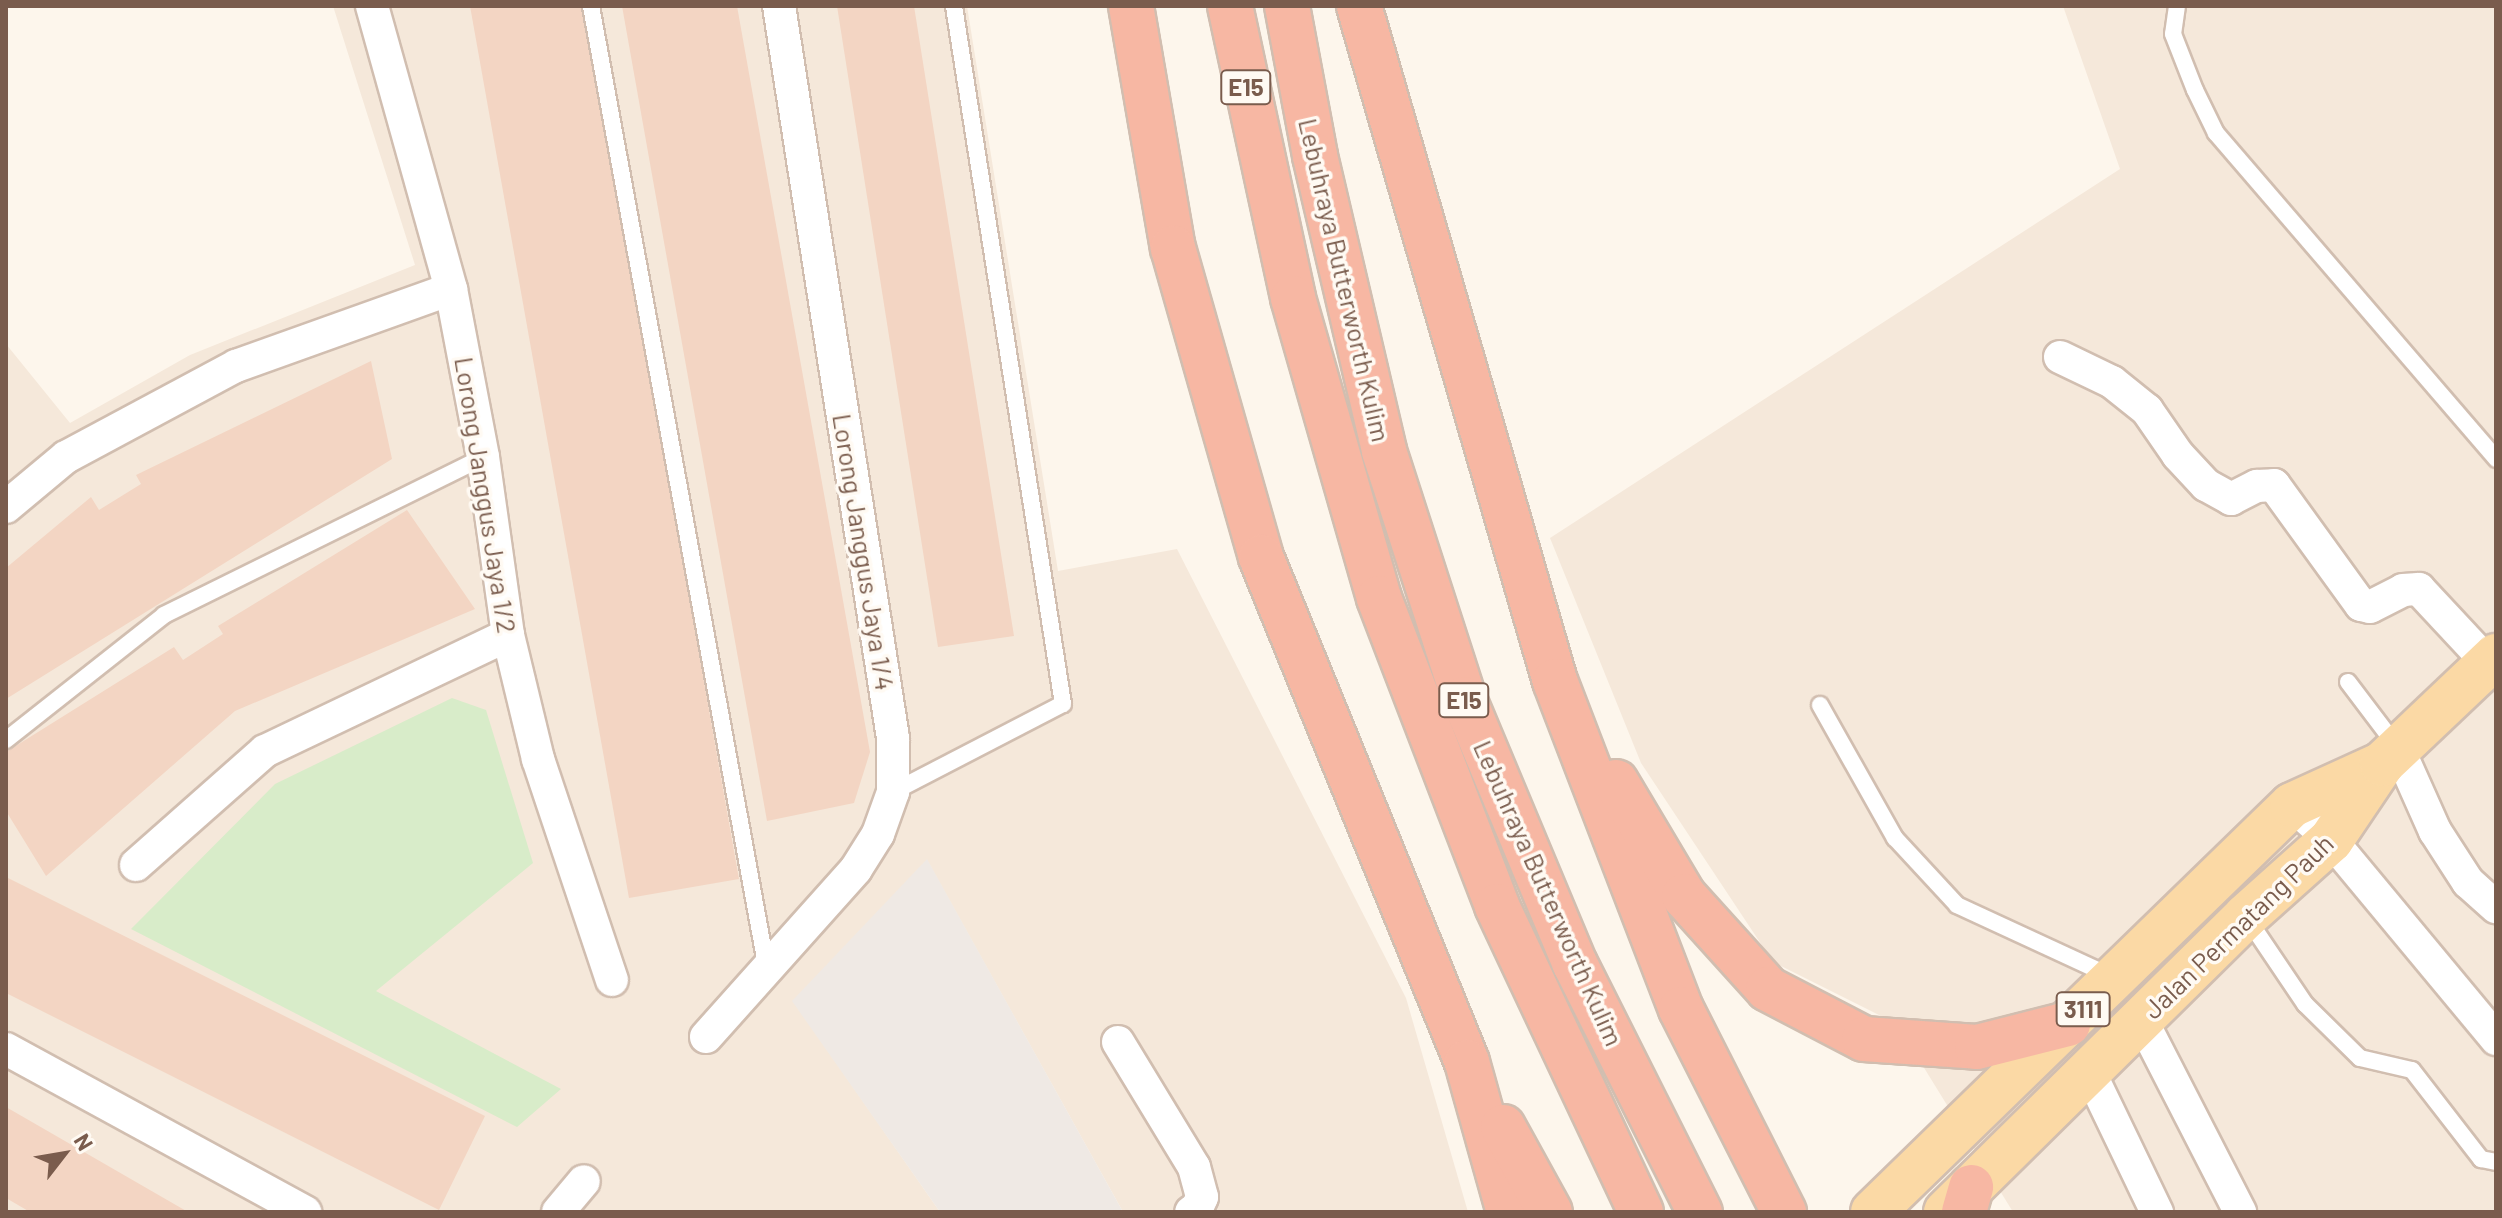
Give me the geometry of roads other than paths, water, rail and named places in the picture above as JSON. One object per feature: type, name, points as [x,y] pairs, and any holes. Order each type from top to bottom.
[{"type":"highway","points":[[1131,6],[1173,248],[1261,557],[1467,1062],[1509,1212]]},
{"type":"highway","name":"Lebuhraya Butterworth Kulim","points":[[1230,6],[1262,167],[1293,298],[1379,598],[1497,906],[1641,1212]]},
{"type":"highway","name":"Lebuhraya Butterworth Kulim","points":[[1287,6],[1315,156],[1384,451],[1464,699],[1575,964],[1700,1212]]},
{"type":"highway","points":[[1359,6],[1555,681],[1681,1009],[1784,1212]]},
{"type":"highway","points":[[1555,681],[1684,896],[1768,989],[1864,1039],[1977,1047],[2068,1024]]},
{"type":"highway","points":[[1467,1062],[1550,1212]]},
{"type":"main road","name":"Jalan Permatang Pauh","points":[[1960,1204],[2141,1019],[2246,916],[2331,840],[2390,756],[2493,664]]},
{"type":"main road","name":"Jalan Permatang Pauh","points":[[1873,1212],[2292,805],[2390,756]]},
{"type":"street","name":"Lorong Janggus Jaya 1/2","points":[[372,6],[451,289],[483,457],[508,635],[538,759],[612,980]]},
{"type":"street","name":"Lorong Janggus Jaya 1/4","points":[[706,1037],[856,869],[878,834],[893,792],[893,738],[779,6]]},
{"type":"street","points":[[6,507],[66,457],[236,366],[451,289]]},
{"type":"street","points":[[2060,357],[2112,382],[2147,410],[2178,455],[2206,485],[2231,499],[2257,486],[2274,485],[2361,605],[2370,607],[2403,590],[2419,589],[2493,664]]},
{"type":"street","points":[[136,865],[265,751],[508,635]]},
{"type":"street","points":[[2390,756],[2468,882],[2496,907]]},
{"type":"street","points":[[2292,805],[2331,840],[2496,1039]]},
{"type":"street","points":[[2141,1019],[2240,1212]]},
{"type":"street","points":[[1118,1042],[1194,1167],[1202,1197],[1197,1208],[1191,1212]]},
{"type":"street","points":[[6,1049],[305,1212]]},
{"type":"street","points":[[2089,1071],[2157,1212]]},
{"type":"street","points":[[558,1212],[584,1181]]},
{"type":"lane","points":[[591,6],[767,972]]},
{"type":"lane","points":[[893,792],[1063,704],[954,6]]},
{"type":"lane","points":[[2177,6],[2173,34],[2216,133],[2496,459]]},
{"type":"lane","points":[[6,740],[164,615],[483,457]]},
{"type":"lane","points":[[2348,682],[2390,756]]},
{"type":"lane","points":[[1820,705],[1895,838],[1957,905],[2116,979]]},
{"type":"lane","points":[[2246,916],[2305,1004],[2360,1058],[2412,1070],[2481,1159],[2496,1162]]}]
